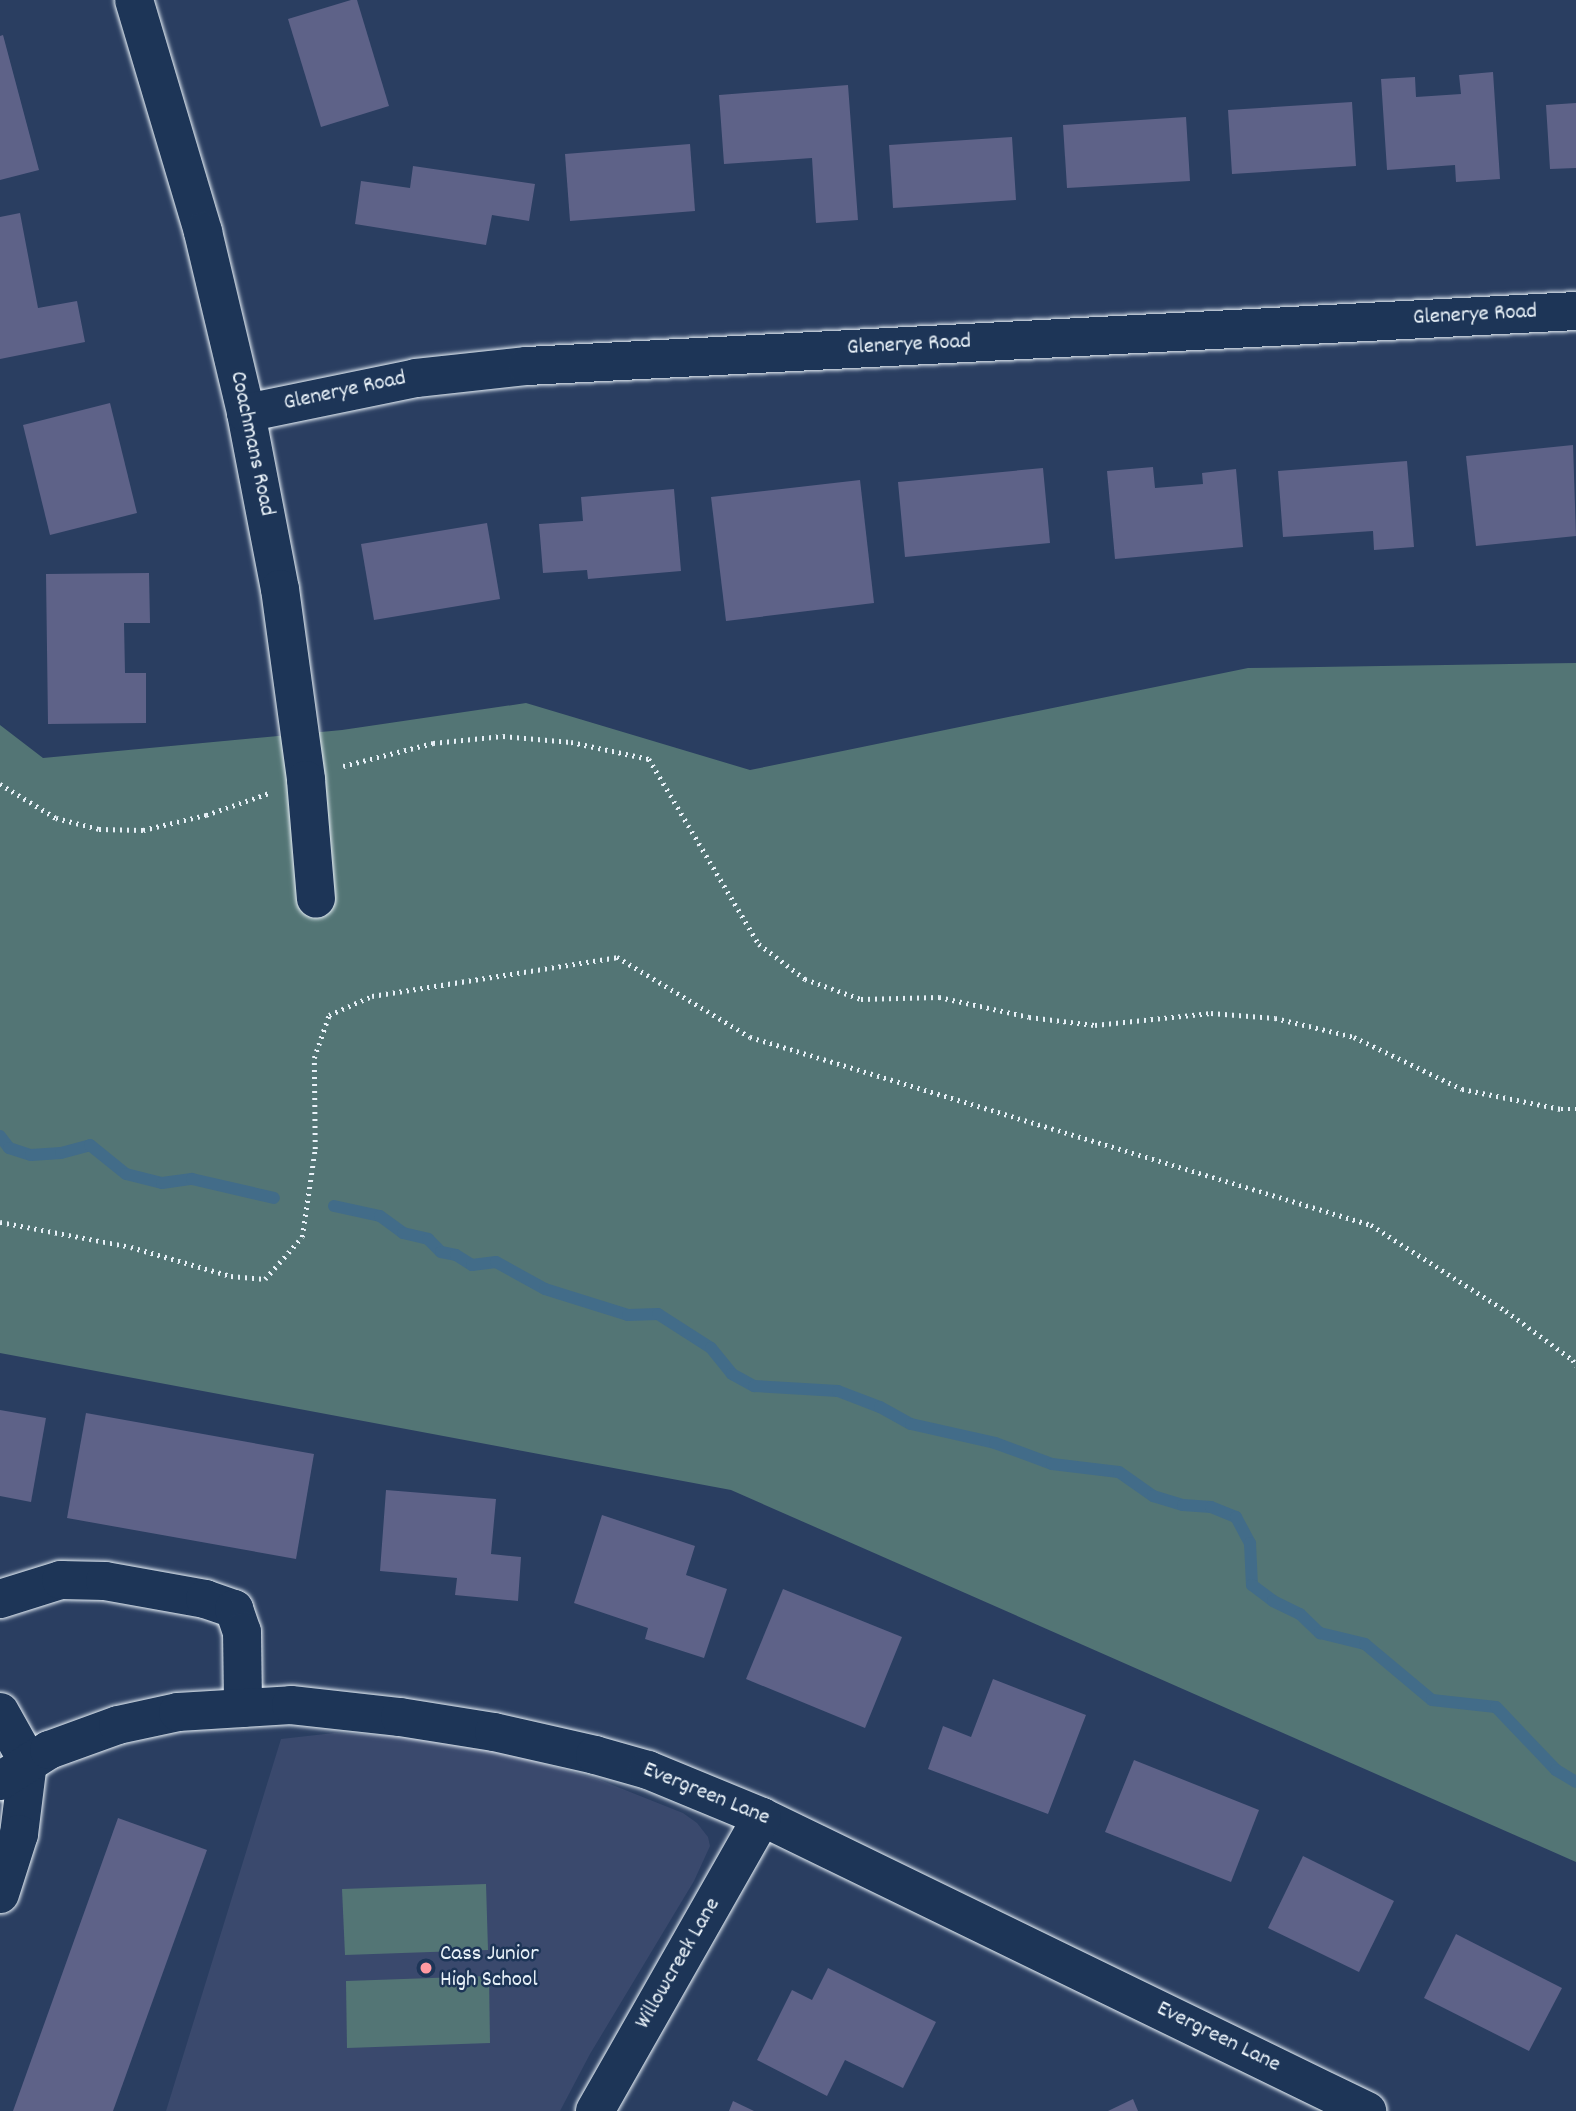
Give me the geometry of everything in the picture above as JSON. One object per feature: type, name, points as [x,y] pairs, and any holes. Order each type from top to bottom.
[{"type":"street","name":"Coachmans Road","points":[[134,0],[202,232],[246,412],[280,589],[306,780],[316,899]]},
{"type":"street","name":"Glenerye Road","points":[[246,412],[416,377],[527,366],[1576,311]]},
{"type":"street","points":[[0,1599],[61,1580],[105,1581],[205,1599],[234,1609],[242,1632],[243,1708]]},
{"type":"street","name":"Evergreen Lane","points":[[14,1771],[118,1725],[178,1712],[291,1705],[400,1717],[494,1732],[648,1770],[762,1817],[1364,2110]]},
{"type":"street","points":[[0,1712],[14,1771],[19,1834],[0,1894]]},
{"type":"street","name":"Willowcreek Lane","points":[[595,2111],[762,1817]]},
{"type":"path","points":[[0,784],[56,818],[99,830],[143,830],[206,815],[361,760],[433,743],[503,736],[571,741],[649,759],[759,944],[805,979],[860,999],[939,997],[1029,1017],[1095,1025],[1211,1013],[1275,1018],[1353,1037],[1462,1089],[1561,1109],[1576,1109]]},
{"type":"path","points":[[0,1222],[131,1247],[231,1276],[265,1279],[302,1237],[315,1149],[313,1058],[329,1015],[372,996],[617,957],[750,1037],[1371,1225],[1506,1311],[1573,1360],[1576,1366]]},
{"type":"shaded area","name":"Cass Junior High School","points":[[334,1733],[436,1737],[514,1755],[600,1780],[683,1813],[697,1823],[708,1837],[710,1846],[694,1881],[590,2054],[560,2111],[166,2111],[281,1739]]},
{"type":"green space","points":[[1576,663],[1576,1862],[731,1490],[0,1353],[0,725],[43,758],[342,730],[526,703],[750,770],[1248,668]]},
{"type":"green space","points":[[486,1884],[488,1950],[345,1955],[342,1889]]},
{"type":"green space","points":[[489,1976],[490,2043],[347,2048],[346,1981]]},
{"type":"building","points":[[357,0],[389,106],[321,127],[288,19]]},
{"type":"building","points":[[3,35],[39,170],[0,180],[0,36]]},
{"type":"building","points":[[1493,72],[1500,179],[1456,182],[1455,165],[1387,170],[1381,79],[1415,77],[1416,97],[1461,94],[1459,75]]},
{"type":"building","points":[[848,85],[858,220],[816,223],[812,158],[724,164],[719,95]]},
{"type":"building","points":[[1352,102],[1356,166],[1232,174],[1228,110]]},
{"type":"building","points":[[1576,103],[1576,168],[1550,169],[1546,105]]},
{"type":"building","points":[[1186,117],[1190,181],[1067,188],[1063,125]]},
{"type":"building","points":[[1012,137],[1016,200],[893,208],[889,145]]},
{"type":"building","points":[[690,144],[695,211],[570,221],[565,154]]},
{"type":"building","points":[[413,166],[535,184],[529,221],[492,215],[486,245],[355,224],[361,181],[410,188]]},
{"type":"building","points":[[20,213],[38,308],[77,301],[85,342],[0,359],[0,217]]},
{"type":"building","points":[[110,403],[137,513],[50,535],[23,425]]},
{"type":"building","points":[[1573,445],[1576,536],[1476,546],[1466,456]]},
{"type":"building","points":[[1407,461],[1414,547],[1374,550],[1373,531],[1283,537],[1278,471]]},
{"type":"building","points":[[1153,467],[1155,488],[1203,484],[1202,473],[1236,469],[1243,547],[1115,559],[1107,471]]},
{"type":"building","points":[[1043,468],[1050,543],[905,557],[898,482]]},
{"type":"building","points":[[860,480],[874,603],[726,621],[711,497]]},
{"type":"building","points":[[674,489],[681,571],[588,579],[587,570],[543,573],[539,524],[583,521],[581,497]]},
{"type":"building","points":[[487,523],[500,599],[374,620],[361,544]]},
{"type":"building","points":[[149,573],[150,623],[124,623],[125,673],[146,673],[146,723],[48,724],[46,574]]},
{"type":"building","points":[[0,1410],[46,1418],[31,1502],[0,1496]]},
{"type":"building","points":[[86,1413],[314,1454],[296,1559],[67,1518]]},
{"type":"building","points":[[386,1490],[496,1499],[491,1554],[521,1557],[518,1601],[455,1595],[457,1578],[380,1571]]},
{"type":"building","points":[[602,1515],[695,1546],[686,1575],[727,1589],[704,1658],[645,1639],[648,1628],[574,1603]]},
{"type":"building","points":[[783,1589],[902,1637],[865,1728],[746,1679]]},
{"type":"building","points":[[993,1679],[1086,1715],[1048,1814],[928,1769],[943,1726],[971,1737]]},
{"type":"building","points":[[1134,1760],[1259,1810],[1231,1882],[1105,1832]]},
{"type":"building","points":[[118,1818],[207,1850],[113,2111],[13,2111]]},
{"type":"building","points":[[1303,1856],[1394,1901],[1359,1972],[1268,1928]]},
{"type":"building","points":[[1456,1934],[1562,1988],[1529,2051],[1424,1998]]},
{"type":"building","points":[[828,1968],[936,2022],[903,2088],[845,2060],[827,2096],[757,2060],[792,1990],[812,2000]]},
{"type":"building","points":[[1133,2099],[1138,2111],[1108,2111]]},
{"type":"building","points":[[733,2101],[754,2111],[729,2111]]},
{"type":"waterway","points":[[0,1136],[9,1148],[31,1155],[61,1153],[90,1145],[126,1174],[162,1183],[192,1179],[274,1198]]},
{"type":"waterway","points":[[334,1206],[380,1216],[403,1233],[428,1239],[441,1252],[456,1255],[472,1265],[496,1262],[545,1289],[628,1315],[658,1314],[711,1348],[732,1374],[754,1386],[838,1391],[880,1407],[911,1424],[995,1443],[1052,1464],[1119,1472],[1153,1496],[1183,1505],[1211,1507],[1236,1517],[1250,1543],[1252,1585],[1273,1601],[1300,1614],[1320,1633],[1365,1644],[1432,1700],[1496,1707],[1556,1770],[1576,1782]]},
{"type":"place","name":"Cass Junior High School","points":[[426,1968]]}]
